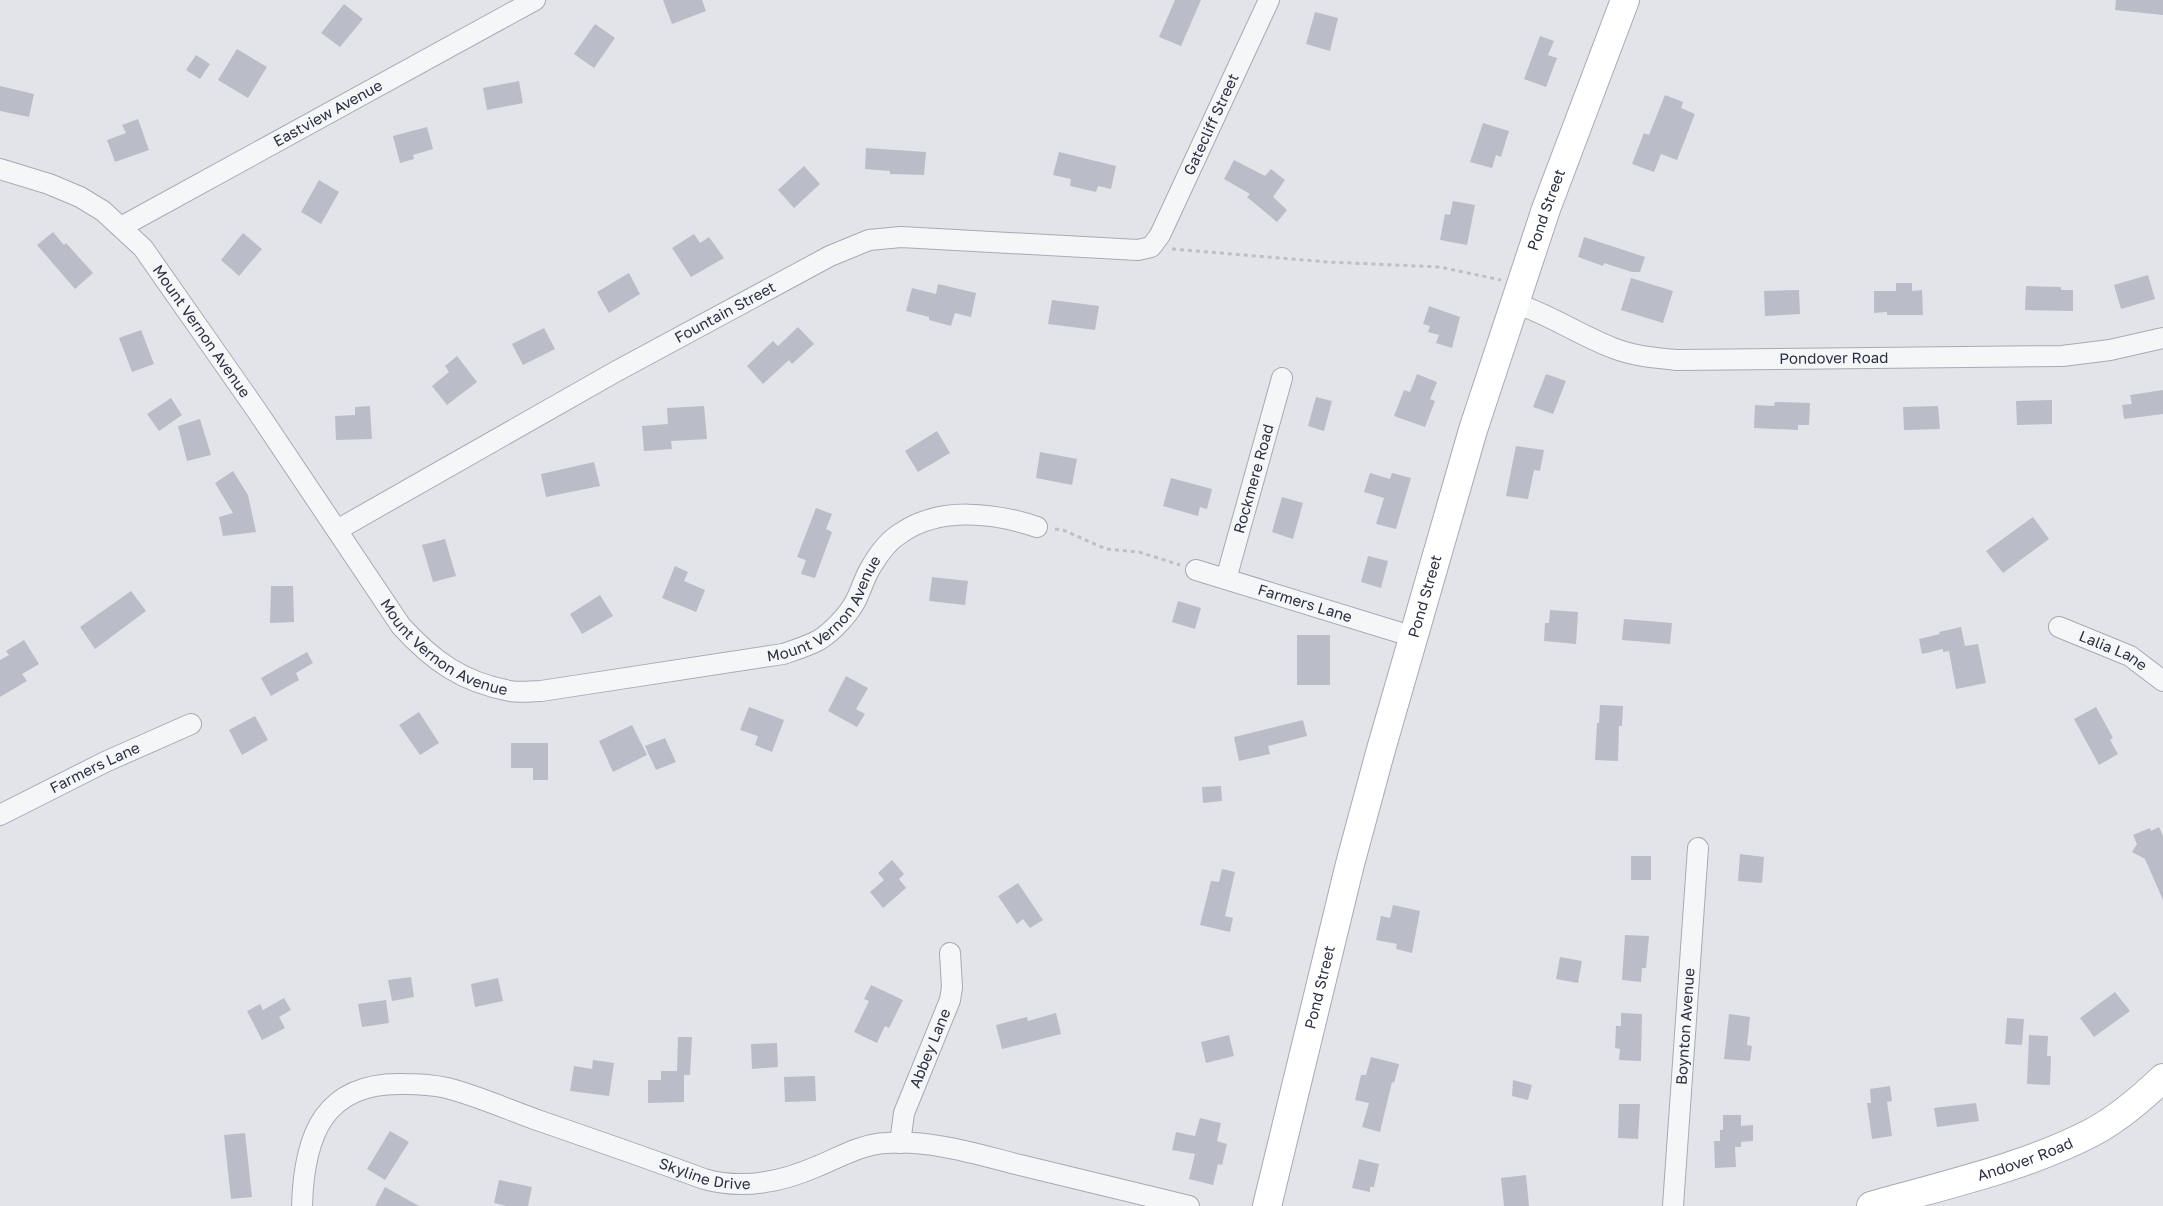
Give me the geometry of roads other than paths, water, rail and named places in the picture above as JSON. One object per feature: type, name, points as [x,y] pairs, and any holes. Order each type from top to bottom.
[{"type":"street","name":"Eastview Avenue","points":[[121,227],[535,0]]},
{"type":"street","name":"Gatecliff Street","points":[[1151,247],[1160,235],[1269,0]]},
{"type":"street","name":"Pond Street","points":[[1267,1206],[1350,864],[1471,439],[1517,294],[1624,0]]},
{"type":"street","name":"Mount Vernon Avenue","points":[[0,169],[80,196],[103,211],[143,248],[158,266],[401,626],[423,650],[444,666],[466,677],[511,691],[541,691],[783,654],[818,640],[837,624],[854,603],[870,567],[887,546],[900,533],[922,521],[965,515],[989,515],[1037,527]]},
{"type":"street","name":"Fountain Street","points":[[337,530],[615,372],[830,256],[869,240],[901,238],[1138,250],[1151,247]]},
{"type":"street","name":"Pondover Road","points":[[1517,294],[1540,311],[1613,348],[1633,354],[1677,360],[2062,356],[2110,350],[2163,338]]},
{"type":"street","name":"Rockmere Road","points":[[1226,579],[1282,378]]},
{"type":"street","name":"Farmers Lane","points":[[1196,570],[1414,637]]},
{"type":"street","name":"Lalia Lane","points":[[2059,627],[2130,656],[2163,681]]},
{"type":"street","name":"Farmers Lane","points":[[0,815],[105,762],[191,724]]},
{"type":"street","name":"Boynton Avenue","points":[[1673,1206],[1698,848]]},
{"type":"street","name":"Abbey Lane","points":[[900,1143],[904,1113],[917,1076],[950,1000],[952,987],[950,953]]},
{"type":"street","name":"Andover Road","points":[[1871,1206],[2033,1159],[2061,1147],[2092,1133],[2119,1116],[2163,1078]]},
{"type":"street","name":"Skyline Drive","points":[[302,1206],[303,1176],[307,1152],[316,1129],[327,1111],[354,1090],[377,1084],[420,1084],[446,1088],[704,1179],[726,1184],[755,1184],[779,1180],[817,1167],[850,1151],[885,1143],[934,1144],[1189,1206]]}]
